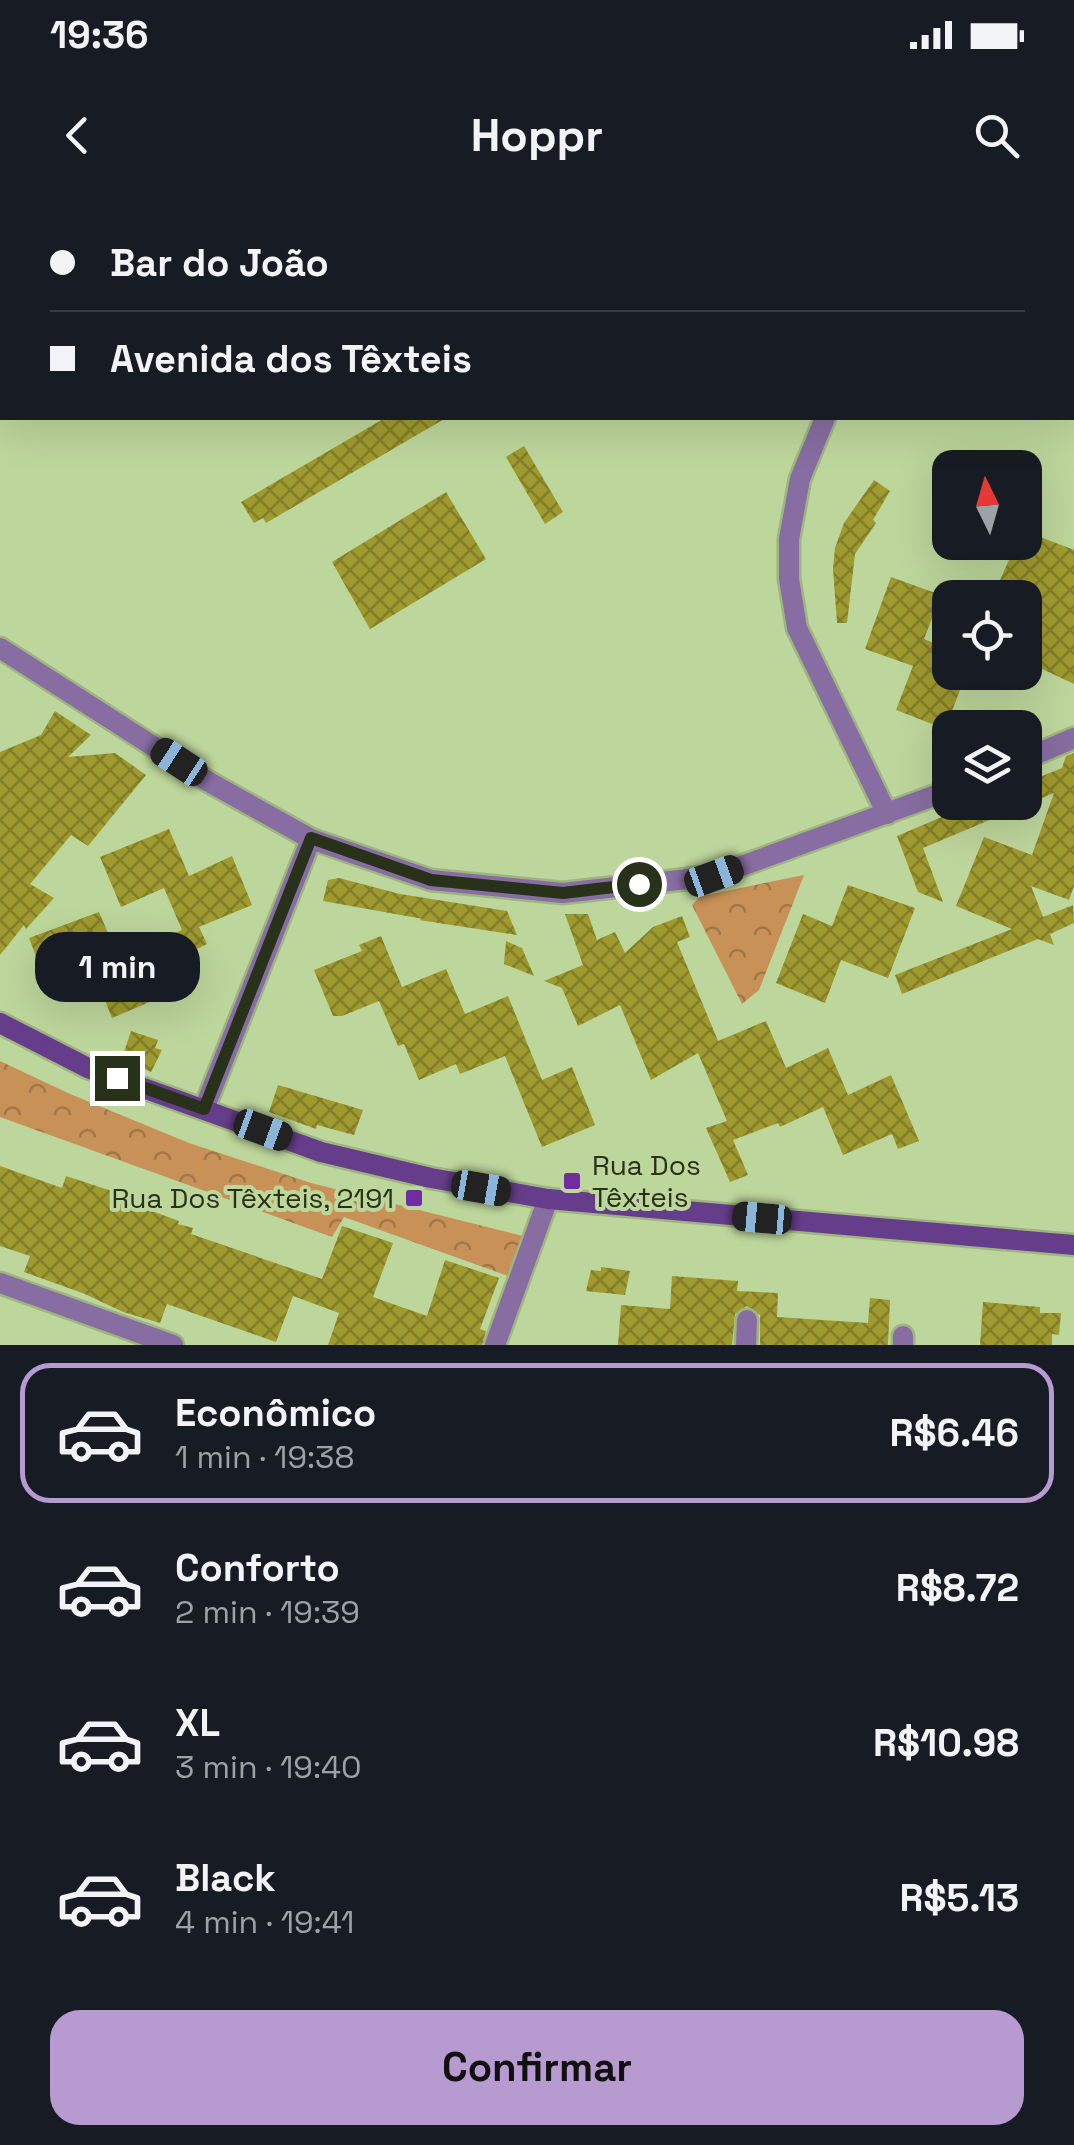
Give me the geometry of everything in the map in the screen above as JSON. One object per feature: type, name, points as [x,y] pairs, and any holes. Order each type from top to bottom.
[{"type":"main road","points":[[0,1023],[88,1068],[321,1152],[431,1178],[548,1199],[1074,1244]]},
{"type":"street","points":[[824,420],[800,479],[788,539],[789,579],[797,628],[886,814]]},
{"type":"street","points":[[0,648],[209,782],[311,838],[431,880],[563,893],[714,876],[932,797]]},
{"type":"street","points":[[1042,751],[1074,738]]},
{"type":"street","points":[[204,1109],[311,838]]},
{"type":"street","points":[[495,1345],[548,1199]]},
{"type":"street","points":[[0,1283],[173,1345]]},
{"type":"street","points":[[746,1345],[748,1320]]},
{"type":"green space","points":[[804,875],[759,990],[742,1004],[692,905],[701,896]]},
{"type":"green space","points":[[0,1061],[189,1143],[311,1183],[531,1238],[508,1276],[344,1217],[332,1237],[0,1117]]},
{"type":"building","points":[[382,420],[443,420],[266,523],[263,518],[254,523],[241,502]]},
{"type":"building","points":[[524,446],[563,512],[545,524],[506,457]]},
{"type":"building","points":[[874,480],[890,491],[873,520],[876,523],[855,554],[847,623],[837,623],[835,548],[844,523]]},
{"type":"building","points":[[446,492],[486,559],[370,629],[332,562]]},
{"type":"building","points":[[1042,538],[1074,550],[1074,684],[1042,669],[1042,580],[1000,580],[1009,560],[1042,560]]},
{"type":"building","points":[[891,577],[932,592],[932,618],[924,639],[932,642],[932,690],[960,690],[952,710],[932,710],[932,724],[896,710],[913,666],[865,649]]},
{"type":"building","points":[[55,711],[91,735],[68,757],[115,753],[146,775],[88,846],[71,835],[30,884],[54,898],[26,929],[24,925],[0,955],[0,752],[41,735]]},
{"type":"building","points":[[1074,753],[1074,886],[1069,900],[1031,886],[1043,917],[1073,905],[1074,923],[1050,934],[1054,945],[1038,939],[902,994],[895,975],[1012,929],[956,906],[984,837],[1032,855],[1054,793],[1042,798],[1042,776],[1062,768],[1066,756]]},
{"type":"building","points":[[935,820],[990,820],[923,848],[943,902],[918,892],[897,836]]},
{"type":"building","points":[[169,829],[189,876],[232,856],[252,905],[199,927],[207,944],[170,962],[180,989],[112,1018],[93,970],[49,990],[29,938],[99,912],[119,959],[182,930],[164,888],[121,907],[100,857]]},
{"type":"building","points":[[339,878],[400,894],[507,911],[517,935],[323,901],[328,880]]},
{"type":"building","points":[[848,885],[915,908],[888,978],[841,960],[825,1003],[776,983],[803,914],[832,926]]},
{"type":"building","points":[[565,914],[588,914],[597,940],[615,932],[625,953],[653,927],[682,916],[690,937],[677,942],[718,1041],[766,1021],[786,1068],[828,1048],[848,1095],[891,1075],[919,1141],[898,1149],[892,1134],[843,1155],[823,1107],[780,1127],[778,1123],[733,1140],[748,1175],[730,1182],[706,1128],[727,1121],[698,1053],[651,1080],[620,1005],[578,1026],[562,988],[544,981],[583,965]]},
{"type":"building","points":[[381,936],[402,987],[446,969],[465,1014],[508,996],[542,1080],[572,1067],[595,1125],[542,1147],[505,1056],[460,1074],[456,1064],[419,1080],[404,1044],[398,1046],[379,1001],[333,1016],[314,970],[362,951],[359,945]]},
{"type":"building","points":[[506,941],[522,948],[534,976],[504,964]]},
{"type":"building","points":[[131,1031],[158,1040],[155,1048],[162,1050],[151,1072],[134,1064],[136,1058],[124,1052]]},
{"type":"building","points":[[278,1085],[363,1110],[354,1135],[317,1125],[316,1129],[269,1112]]},
{"type":"building","points":[[0,1166],[62,1188],[66,1176],[124,1195],[122,1200],[193,1228],[191,1234],[322,1279],[342,1226],[393,1243],[373,1297],[427,1316],[445,1260],[499,1278],[480,1329],[486,1331],[482,1345],[328,1345],[339,1313],[293,1296],[276,1342],[167,1304],[160,1323],[123,1312],[24,1272],[30,1256],[0,1246]]},
{"type":"building","points":[[601,1267],[630,1271],[625,1295],[586,1291],[591,1270],[601,1271]]},
{"type":"building","points":[[672,1276],[738,1281],[737,1291],[778,1293],[777,1317],[868,1323],[870,1298],[890,1300],[888,1345],[760,1345],[760,1315],[747,1306],[735,1314],[732,1345],[618,1345],[621,1305],[670,1309]]},
{"type":"building","points":[[983,1302],[1040,1307],[1040,1313],[1061,1313],[1059,1335],[1052,1334],[1052,1345],[980,1345]]},
{"type":"place","name":"Rua Dos Têxteis","points":[[572,1181]]},
{"type":"place","name":"Rua Dos Têxteis, 2191","points":[[414,1198]]},
{"type":"route","points":[[117,1078],[204,1109],[311,838],[431,880],[563,893],[639,884]]}]
